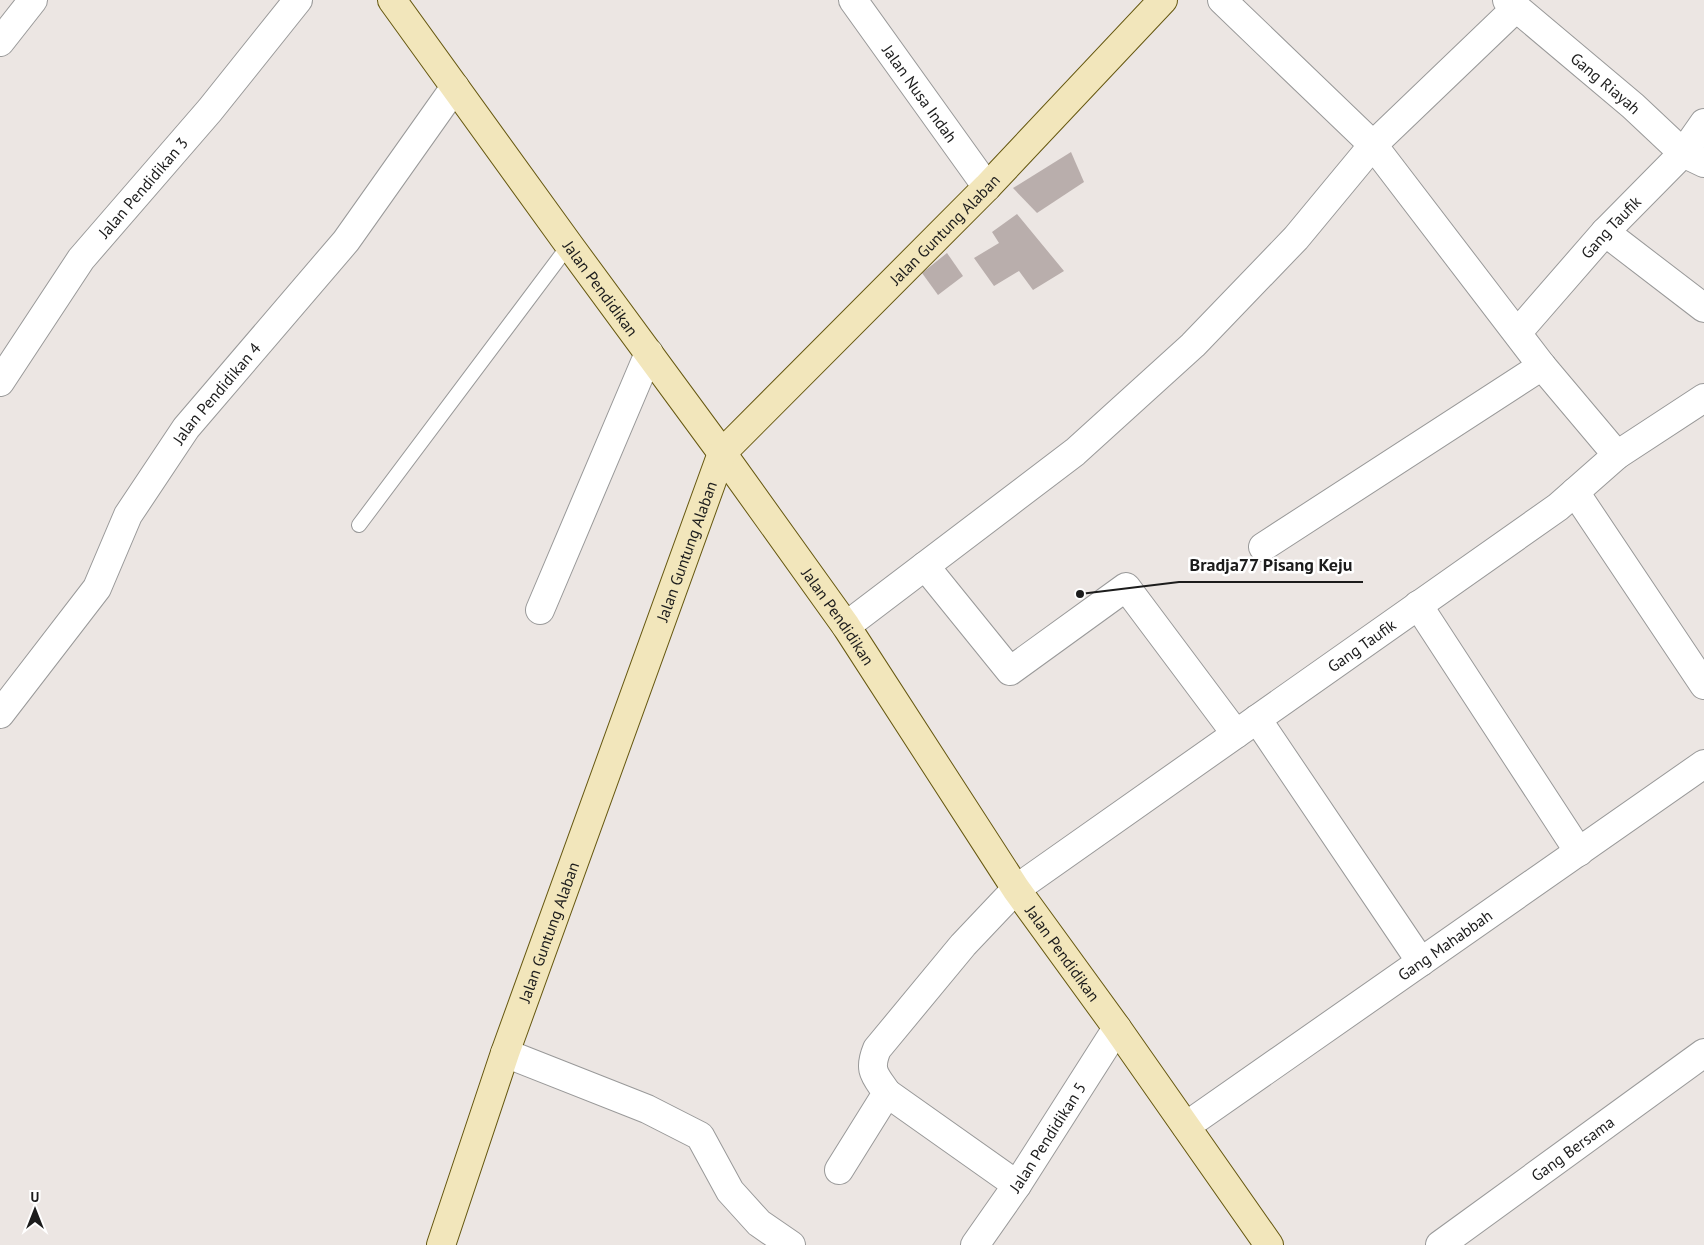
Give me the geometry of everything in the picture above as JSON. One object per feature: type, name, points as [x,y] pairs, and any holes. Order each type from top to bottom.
[{"type":"street","points":[[0,42],[33,0]]},
{"type":"street","name":"Jalan Pendidikan 3","points":[[0,382],[81,259],[210,110],[298,0]]},
{"type":"street","name":"Jalan Pendidikan","points":[[392,0],[846,626],[1016,889],[1117,1028],[1269,1245]]},
{"type":"street","name":"Jalan Nusa Indah","points":[[853,0],[987,187]]},
{"type":"street","name":"Jalan Guntung Alaban","points":[[441,1245],[505,1053],[722,453],[987,187],[1163,0]]},
{"type":"street","points":[[1222,0],[1374,145],[1542,366],[1617,455]]},
{"type":"street","points":[[846,626],[1075,452],[1192,345],[1296,238],[1374,145],[1511,4]]},
{"type":"street","name":"Gang Riayah","points":[[1511,4],[1693,158]]},
{"type":"street","name":"Jalan Pendidikan 4","points":[[0,714],[97,588],[128,515],[186,428],[346,241],[455,87]]},
{"type":"street","name":"Gang Taufik","points":[[1518,332],[1605,232],[1693,158],[1704,123]]},
{"type":"street","points":[[1605,232],[1704,308]]},
{"type":"street","points":[[540,610],[649,354]]},
{"type":"street","points":[[1263,547],[1542,366]]},
{"type":"street","name":"Gang Taufik","points":[[887,1093],[873,1073],[872,1063],[877,1049],[963,945],[1016,889],[1558,507],[1617,455],[1704,398]]},
{"type":"street","points":[[1575,492],[1704,685]]},
{"type":"street","points":[[924,566],[1010,671],[1126,587],[1247,726],[1421,962]]},
{"type":"street","points":[[1418,605],[1579,852]]},
{"type":"street","name":"Gang Mahabbah","points":[[1186,1126],[1704,764]]},
{"type":"street","name":"Jalan Pendidikan 5","points":[[975,1245],[1017,1184],[1117,1028]]},
{"type":"street","points":[[505,1053],[647,1109],[700,1136],[730,1191],[759,1223],[791,1245]]},
{"type":"street","name":"Gang Bersama","points":[[1440,1245],[1704,1053]]},
{"type":"street","points":[[839,1170],[887,1093],[1017,1184]]},
{"type":"lane","points":[[359,525],[569,245]]},
{"type":"building","points":[[1071,152],[1084,182],[1037,213],[1013,188]]},
{"type":"building","points":[[1017,214],[1064,271],[1033,290],[1019,271],[994,286],[974,258],[999,243],[992,232]]},
{"type":"building","points":[[947,253],[963,276],[938,295],[922,273]]},
{"type":"place","name":"Bradja77 Pisang Keju","points":[[1080,594]]}]
